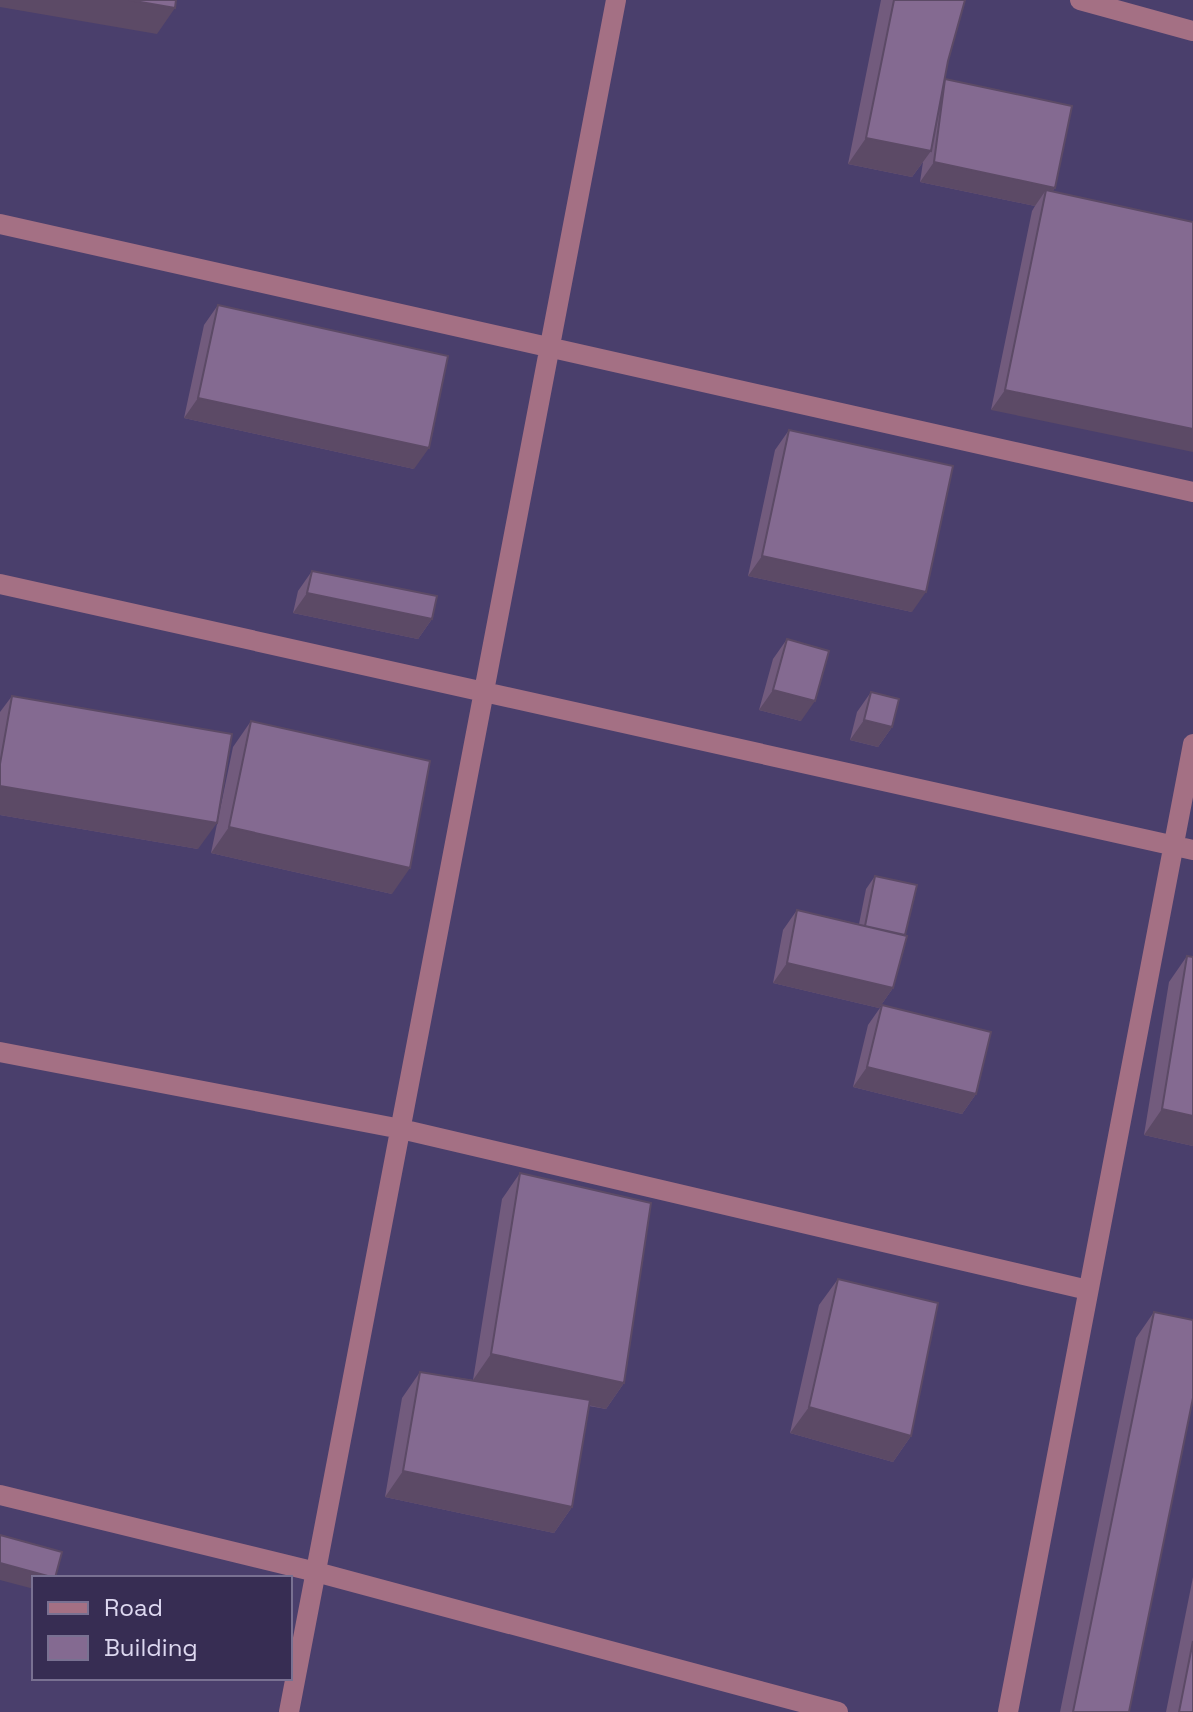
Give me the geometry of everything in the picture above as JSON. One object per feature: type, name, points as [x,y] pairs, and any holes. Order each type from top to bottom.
[{"type":"lane","points":[[289,1712],[616,0]]},
{"type":"lane","points":[[1080,0],[1193,31]]},
{"type":"lane","points":[[0,224],[1193,492]]},
{"type":"lane","points":[[0,584],[1183,848]]},
{"type":"lane","points":[[1008,1712],[1088,1290],[1183,848],[1193,744]]},
{"type":"lane","points":[[0,1052],[401,1129],[1088,1290]]},
{"type":"lane","points":[[0,1495],[316,1572],[838,1712]]},
{"type":"shaded area","points":[[0,0],[1193,0],[1193,1712],[0,1712]]},
{"type":"building","points":[[129,0],[176,0],[175,8]]},
{"type":"building","points":[[894,0],[965,0],[948,61],[931,151],[866,138]]},
{"type":"building","points":[[945,79],[1072,106],[1055,188],[934,162]]},
{"type":"building","points":[[1046,190],[1193,222],[1193,429],[1005,390]]},
{"type":"building","points":[[218,305],[448,356],[429,448],[198,398]]},
{"type":"building","points":[[789,430],[953,466],[926,592],[762,556]]},
{"type":"building","points":[[312,571],[437,596],[432,619],[307,593]]},
{"type":"building","points":[[787,639],[829,651],[815,701],[773,690]]},
{"type":"building","points":[[871,692],[899,699],[892,727],[864,720]]},
{"type":"building","points":[[12,696],[232,734],[217,823],[0,786],[0,764]]},
{"type":"building","points":[[251,721],[430,761],[410,868],[229,827]]},
{"type":"building","points":[[875,876],[917,885],[905,935],[865,926]]},
{"type":"building","points":[[797,910],[907,936],[893,988],[787,963]]},
{"type":"building","points":[[1187,956],[1193,957],[1193,1116],[1162,1109]]},
{"type":"building","points":[[882,1005],[991,1032],[976,1094],[867,1067]]},
{"type":"building","points":[[520,1173],[651,1203],[624,1383],[491,1354]]},
{"type":"building","points":[[838,1279],[938,1303],[911,1436],[809,1407]]},
{"type":"building","points":[[1154,1312],[1193,1320],[1193,1398],[1129,1712],[1073,1712]]},
{"type":"building","points":[[420,1372],[590,1400],[572,1507],[403,1471]]},
{"type":"building","points":[[0,1535],[62,1552],[56,1576],[0,1563]]},
{"type":"building","points":[[1193,1641],[1193,1712],[1179,1712]]}]
